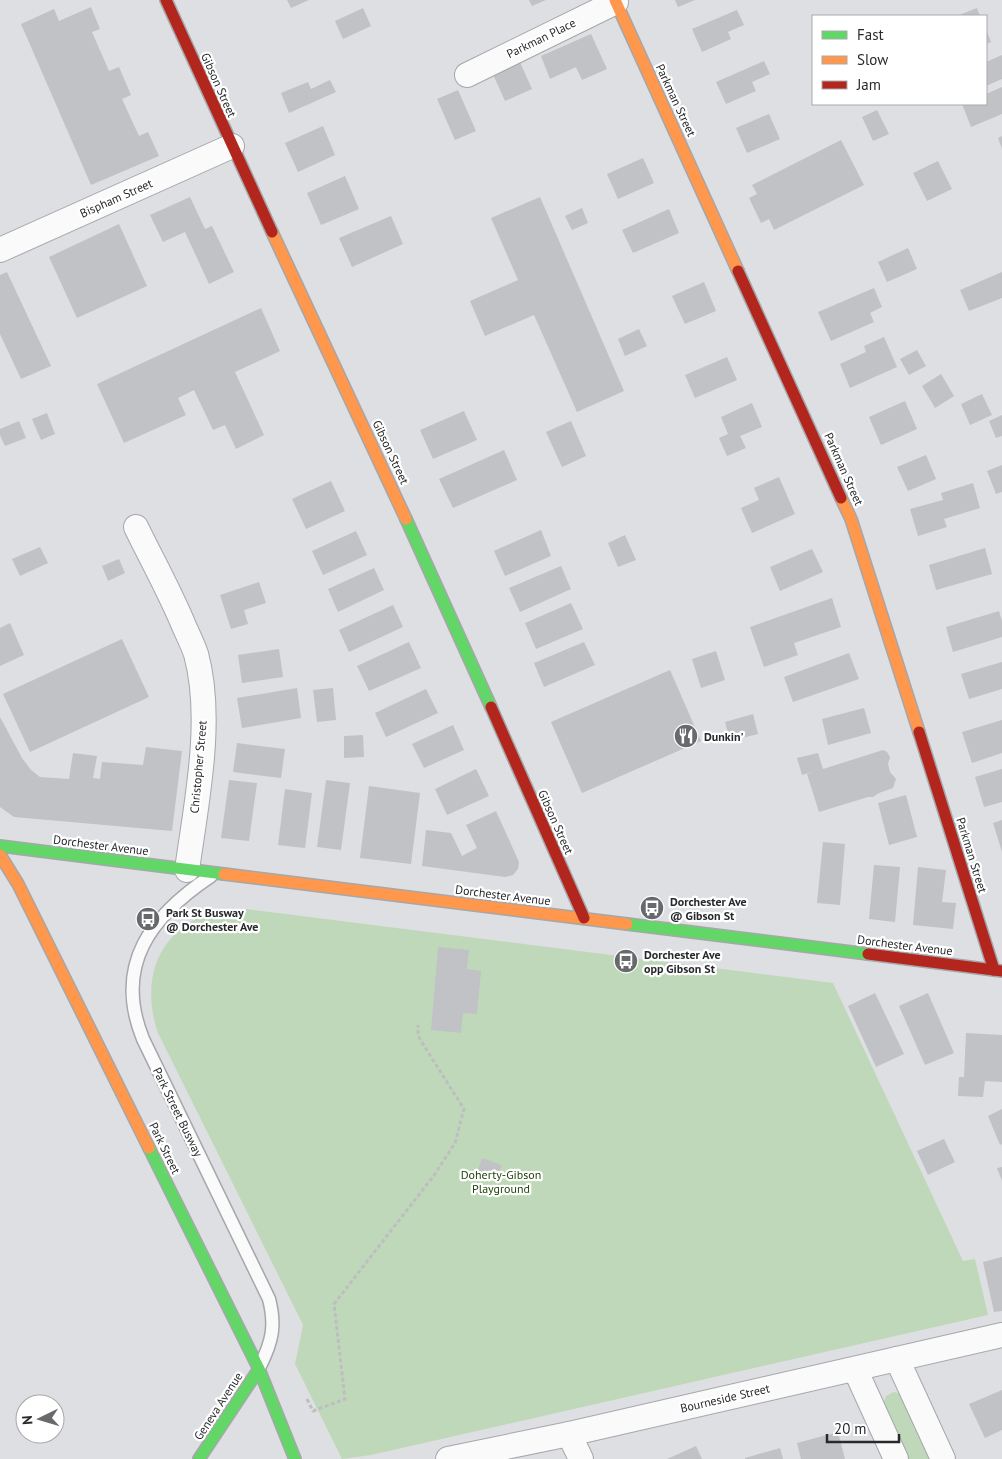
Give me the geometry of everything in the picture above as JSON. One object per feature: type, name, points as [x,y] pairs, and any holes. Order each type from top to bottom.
[{"type":"street","name":"Gibson Street","points":[[166,0],[232,146],[443,597],[584,918]]},
{"type":"street","name":"Parkman Place","points":[[467,74],[615,1]]},
{"type":"street","name":"Parkman Street","points":[[615,1],[851,519],[998,970]]},
{"type":"street","name":"Bispham Street","points":[[0,250],[232,146]]},
{"type":"street","name":"Christopher Street","points":[[136,527],[196,654],[202,695],[203,732],[201,767],[187,870]]},
{"type":"street","name":"Dorchester Avenue","points":[[0,846],[998,970]]},
{"type":"street","name":"Park Street","points":[[0,854],[18,884],[73,993],[259,1369],[295,1459]]},
{"type":"street","name":"Bourneside Street","points":[[448,1459],[569,1434],[1002,1335]]},
{"type":"street","points":[[898,1359],[943,1459]]},
{"type":"street","points":[[855,1368],[896,1459]]},
{"type":"street","name":"Geneva Avenue","points":[[200,1459],[259,1369]]},
{"type":"street","points":[[569,1434],[581,1459]]},
{"type":"lane","name":"Park Street Busway","points":[[214,873],[178,900],[152,929],[136,963],[133,976],[132,1000],[135,1020],[143,1039],[269,1299],[273,1316],[273,1335],[259,1369]]},
{"type":"path","points":[[308,1399],[313,1411],[345,1399],[334,1304],[435,1174],[455,1143],[464,1109],[418,1035],[418,1025]]},
{"type":"green space","name":"Doherty-Gibson Playground","points":[[226,909],[246,909],[833,983],[963,1261],[975,1259],[988,1315],[371,1455],[342,1459],[295,1364],[303,1325],[158,1033],[153,1012],[151,991],[154,971],[160,954],[171,938],[186,925],[204,915]]},
{"type":"green space","points":[[894,1392],[902,1394],[932,1459],[907,1459],[883,1404],[886,1396]]},
{"type":"building","points":[[287,0],[309,0],[291,8]]},
{"type":"building","points":[[529,0],[546,0],[532,6]]},
{"type":"building","points":[[675,0],[695,0],[678,7]]},
{"type":"building","points":[[91,7],[100,29],[92,32],[109,71],[119,67],[131,95],[122,99],[139,136],[148,132],[159,156],[91,185],[21,24],[54,9],[59,21]]},
{"type":"building","points":[[363,8],[371,26],[343,39],[335,21]]},
{"type":"building","points":[[977,8],[980,15],[960,15]]},
{"type":"building","points":[[737,10],[744,25],[728,32],[731,39],[702,52],[692,29]]},
{"type":"building","points":[[987,32],[991,42],[987,44]]},
{"type":"building","points":[[591,34],[607,69],[582,80],[576,67],[550,79],[541,56]]},
{"type":"building","points":[[1002,55],[1002,79],[987,86],[987,62]]},
{"type":"building","points":[[519,60],[532,89],[505,101],[492,72]]},
{"type":"building","points":[[764,61],[770,74],[752,82],[756,91],[726,104],[716,82]]},
{"type":"building","points":[[330,80],[336,92],[289,113],[281,93],[308,82],[311,89]]},
{"type":"building","points":[[1002,87],[1002,114],[971,127],[962,105],[987,105],[987,94]]},
{"type":"building","points":[[458,90],[476,131],[455,140],[437,99]]},
{"type":"building","points":[[877,110],[889,134],[873,141],[862,117]]},
{"type":"building","points":[[769,114],[780,139],[747,153],[736,128]]},
{"type":"building","points":[[323,126],[335,155],[298,172],[285,143]]},
{"type":"building","points":[[1002,136],[1002,149],[998,138]]},
{"type":"building","points":[[841,140],[864,185],[774,230],[769,219],[761,223],[749,198],[757,194],[752,185]]},
{"type":"building","points":[[643,158],[654,183],[618,199],[607,174]]},
{"type":"building","points":[[938,161],[952,189],[927,201],[913,173]]},
{"type":"building","points":[[345,176],[359,209],[321,225],[307,193]]},
{"type":"building","points":[[190,197],[205,229],[212,226],[234,272],[209,284],[185,232],[163,242],[150,215]]},
{"type":"building","points":[[540,197],[624,391],[577,412],[534,315],[485,336],[470,301],[518,280],[491,218]]},
{"type":"building","points":[[582,208],[588,223],[572,230],[565,216]]},
{"type":"building","points":[[669,209],[679,233],[633,253],[622,230]]},
{"type":"building","points":[[391,216],[403,244],[352,267],[339,238]]},
{"type":"building","points":[[119,224],[147,286],[77,318],[49,257]]},
{"type":"building","points":[[908,248],[917,269],[887,282],[878,262]]},
{"type":"building","points":[[7,272],[51,366],[21,379],[0,334],[0,275]]},
{"type":"building","points":[[1002,272],[1002,298],[969,311],[960,290]]},
{"type":"building","points":[[704,282],[716,311],[685,324],[672,296]]},
{"type":"building","points":[[874,288],[882,307],[870,313],[874,322],[831,341],[818,312]]},
{"type":"building","points":[[261,308],[280,351],[235,372],[264,435],[236,449],[225,425],[213,430],[194,390],[178,398],[186,415],[124,443],[97,384]]},
{"type":"building","points":[[639,329],[647,346],[625,356],[618,339]]},
{"type":"building","points":[[884,337],[897,367],[850,388],[840,364],[866,352],[864,346]]},
{"type":"building","points":[[917,350],[926,366],[909,375],[900,359]]},
{"type":"building","points":[[727,357],[737,380],[695,398],[685,375]]},
{"type":"building","points":[[941,374],[954,396],[935,408],[922,386]]},
{"type":"building","points":[[982,394],[992,415],[970,425],[961,404]]},
{"type":"building","points":[[905,401],[917,429],[881,445],[869,417]]},
{"type":"building","points":[[752,403],[762,427],[740,436],[746,448],[727,456],[719,438],[728,434],[721,417]]},
{"type":"building","points":[[464,411],[477,440],[433,459],[420,430]]},
{"type":"building","points":[[47,413],[55,434],[41,440],[32,419]]},
{"type":"building","points":[[1002,415],[1002,436],[996,438],[989,421]]},
{"type":"building","points":[[19,421],[26,438],[5,446],[0,435],[0,429]]},
{"type":"building","points":[[571,421],[586,456],[562,467],[546,432]]},
{"type":"building","points":[[504,450],[517,480],[453,508],[439,479]]},
{"type":"building","points":[[926,455],[936,479],[908,491],[897,467]]},
{"type":"building","points":[[1002,465],[1002,492],[996,494],[987,471]]},
{"type":"building","points":[[779,477],[795,514],[752,533],[741,508],[759,500],[754,488]]},
{"type":"building","points":[[331,481],[345,511],[306,529],[292,499]]},
{"type":"building","points":[[973,483],[980,508],[944,519],[947,527],[918,536],[910,509],[943,500],[941,493]]},
{"type":"building","points":[[541,530],[551,556],[505,576],[494,551]]},
{"type":"building","points":[[356,531],[367,555],[323,575],[312,551]]},
{"type":"building","points":[[625,535],[636,560],[618,567],[608,543]]},
{"type":"building","points":[[40,547],[48,563],[20,576],[12,559]]},
{"type":"building","points":[[985,548],[992,574],[936,590],[929,565]]},
{"type":"building","points":[[812,549],[823,572],[780,591],[770,567]]},
{"type":"building","points":[[119,559],[125,573],[108,581],[102,566]]},
{"type":"building","points":[[561,566],[571,589],[520,612],[509,588]]},
{"type":"building","points":[[374,568],[384,590],[338,612],[328,589]]},
{"type":"building","points":[[259,582],[266,603],[244,610],[248,624],[231,629],[220,595]]},
{"type":"building","points":[[832,598],[841,627],[794,643],[798,655],[764,667],[750,627]]},
{"type":"building","points":[[571,603],[583,629],[536,649],[525,623]]},
{"type":"building","points":[[393,605],[403,627],[349,652],[339,630]]},
{"type":"building","points":[[999,611],[1002,621],[1002,637],[953,652],[946,627]]},
{"type":"building","points":[[10,623],[24,655],[0,666],[0,628]]},
{"type":"building","points":[[122,639],[149,697],[30,752],[3,694]]},
{"type":"building","points":[[409,642],[421,668],[369,691],[357,666]]},
{"type":"building","points":[[584,642],[595,665],[544,687],[534,663]]},
{"type":"building","points":[[279,649],[283,677],[242,683],[238,655]]},
{"type":"building","points":[[716,651],[725,680],[701,688],[692,659]]},
{"type":"building","points":[[849,653],[859,679],[793,702],[784,677]]},
{"type":"building","points":[[1002,662],[1002,689],[969,699],[961,674]]},
{"type":"building","points":[[670,670],[701,741],[582,793],[551,722]]},
{"type":"building","points":[[297,688],[301,718],[242,728],[237,698]]},
{"type":"building","points":[[333,688],[336,720],[317,722],[313,690]]},
{"type":"building","points":[[426,689],[438,713],[386,737],[375,713]]},
{"type":"building","points":[[864,708],[871,733],[828,745],[822,719]]},
{"type":"building","points":[[753,714],[758,734],[730,741],[725,722]]},
{"type":"building","points":[[0,717],[22,758],[31,770],[40,777],[69,779],[73,753],[97,756],[93,778],[100,779],[102,762],[143,765],[146,747],[182,751],[172,831],[14,817],[0,807]]},
{"type":"building","points":[[1002,720],[1002,753],[972,763],[962,732]]},
{"type":"building","points":[[453,725],[464,750],[424,768],[412,744]]},
{"type":"building","points":[[363,735],[364,757],[344,758],[344,736]]},
{"type":"building","points":[[237,743],[285,749],[281,778],[233,772]]},
{"type":"building","points":[[883,750],[890,757],[888,764],[890,772],[896,779],[893,788],[873,797],[819,812],[807,774],[815,771],[802,775],[797,758],[818,753],[823,769]]},
{"type":"building","points":[[476,769],[489,796],[447,815],[435,789]]},
{"type":"building","points":[[1002,769],[1002,802],[984,807],[975,777]]},
{"type":"building","points":[[229,780],[257,783],[249,841],[221,838]]},
{"type":"building","points":[[326,780],[350,783],[341,850],[317,847]]},
{"type":"building","points":[[369,786],[420,793],[411,864],[360,858]]},
{"type":"building","points":[[285,789],[312,793],[305,848],[278,845]]},
{"type":"building","points":[[906,795],[917,837],[889,845],[878,803]]},
{"type":"building","points":[[496,811],[519,862],[518,869],[513,875],[505,877],[422,866],[426,830],[451,833],[462,856],[477,848],[466,825]]},
{"type":"building","points":[[1002,820],[1002,852],[993,823]]},
{"type":"building","points":[[823,842],[845,844],[840,905],[817,903]]},
{"type":"building","points":[[874,865],[900,867],[895,922],[869,919]]},
{"type":"building","points":[[918,867],[946,870],[942,902],[956,903],[953,929],[913,925]]},
{"type":"building","points":[[438,947],[469,950],[467,969],[481,971],[477,1014],[463,1013],[461,1033],[431,1030]]},
{"type":"building","points":[[875,993],[904,1054],[876,1067],[848,1006]]},
{"type":"building","points":[[928,993],[954,1053],[925,1065],[899,1006]]},
{"type":"building","points":[[966,1033],[1002,1035],[1002,1082],[985,1081],[983,1097],[958,1096],[959,1077],[964,1077]]},
{"type":"building","points":[[1002,1109],[1002,1144],[1000,1145],[988,1116]]},
{"type":"building","points":[[944,1139],[955,1162],[928,1175],[917,1151]]},
{"type":"building","points":[[482,1158],[502,1165],[496,1182],[476,1175]]},
{"type":"building","points":[[1002,1167],[1002,1181],[997,1168]]},
{"type":"building","points":[[1002,1257],[1002,1311],[994,1312],[983,1262]]},
{"type":"building","points":[[1002,1390],[1002,1430],[985,1438],[969,1404]]},
{"type":"building","points":[[838,1432],[845,1459],[801,1459],[797,1443]]},
{"type":"building","points":[[696,1446],[702,1459],[667,1459]]},
{"type":"building","points":[[780,1448],[783,1459],[745,1459],[745,1458]]},
{"type":"traffic: fast","points":[[406,519],[491,707]]},
{"type":"traffic: fast","points":[[0,846],[224,874]]},
{"type":"traffic: fast","points":[[627,924],[868,954]]},
{"type":"traffic: fast","points":[[149,1148],[259,1369],[295,1459]]},
{"type":"traffic: fast","points":[[199,1459],[259,1369]]},
{"type":"traffic: slow","points":[[615,0],[738,271]]},
{"type":"traffic: slow","points":[[272,232],[406,519]]},
{"type":"traffic: slow","points":[[841,498],[851,519],[919,732]]},
{"type":"traffic: slow","points":[[0,855],[18,884],[149,1148]]},
{"type":"traffic: slow","points":[[224,874],[627,924]]},
{"type":"traffic: jam","points":[[166,0],[272,232]]},
{"type":"traffic: jam","points":[[738,271],[841,498]]},
{"type":"traffic: jam","points":[[491,707],[584,918]]},
{"type":"traffic: jam","points":[[919,732],[994,970]]},
{"type":"traffic: jam","points":[[868,954],[1002,971]]},
{"type":"place","name":"Dunkin'","points":[[686,736]]},
{"type":"place","name":"Dorchester Ave @ Gibson St","points":[[652,908]]},
{"type":"place","name":"Park St Busway @ Dorchester Ave","points":[[148,919]]},
{"type":"place","name":"Dorchester Ave opp Gibson St","points":[[626,961]]}]
